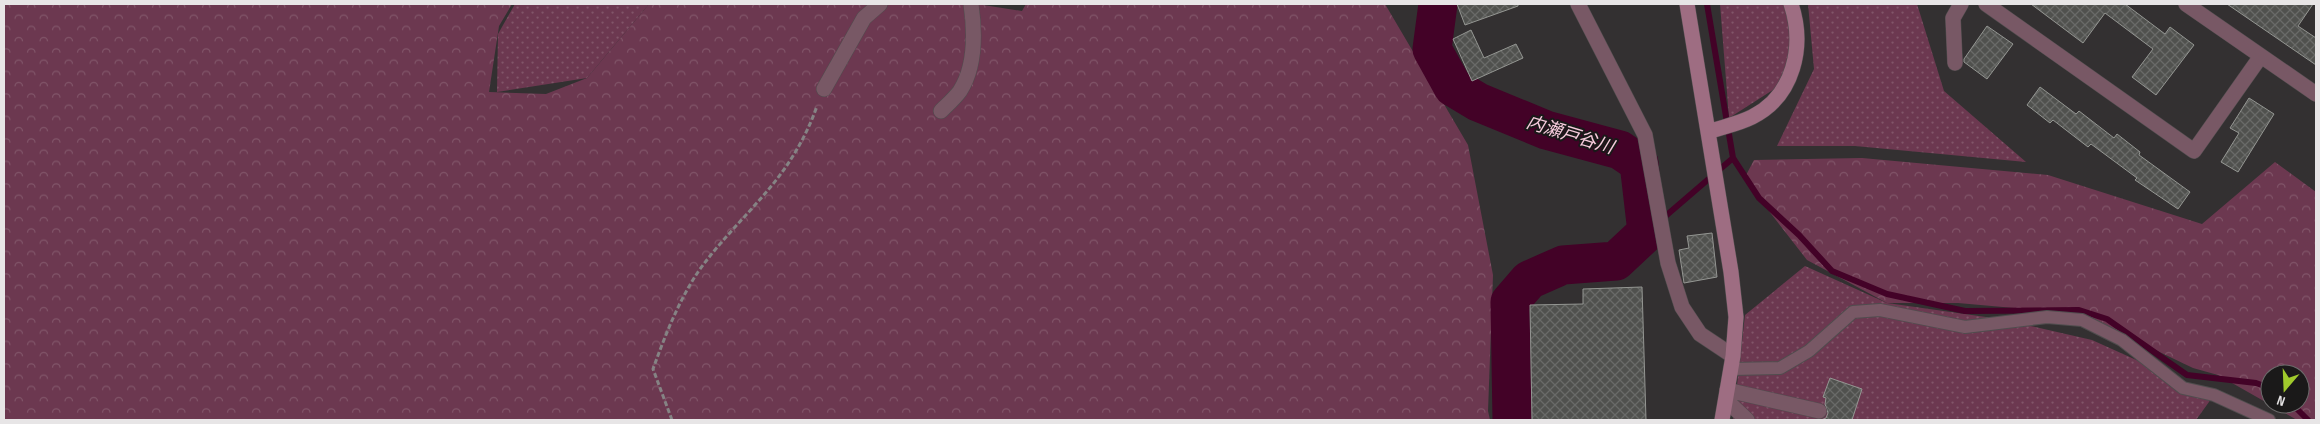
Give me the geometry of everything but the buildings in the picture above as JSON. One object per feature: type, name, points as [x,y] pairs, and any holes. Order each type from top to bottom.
[{"type":"street","points":[[824,89],[864,18],[880,4]]},
{"type":"street","points":[[941,111],[960,91],[972,62],[975,30],[971,4]]},
{"type":"street","points":[[1578,4],[1645,135],[1668,262],[1682,307],[1700,334],[1732,363]]},
{"type":"street","points":[[1687,4],[1712,131],[1712,156],[1736,318],[1732,363],[1722,420]]},
{"type":"street","points":[[1712,131],[1751,117],[1767,108],[1779,96],[1794,65],[1798,42],[1796,18],[1791,4]]},
{"type":"street","points":[[1954,63],[1953,18],[1961,4]]},
{"type":"street","points":[[1986,4],[2194,151],[2261,56]]},
{"type":"street","points":[[2186,4],[2316,94]]},
{"type":"street","points":[[1726,395],[1819,411]]},
{"type":"street","points":[[1726,395],[1747,420]]},
{"type":"lane","points":[[1732,363],[1780,368],[1809,351],[1853,312],[1880,310],[1965,327],[2047,317],[2082,320],[2122,340],[2183,388],[2214,395],[2269,420]]},
{"type":"path","points":[[672,420],[653,369],[671,321],[698,273],[777,178],[795,152],[812,119],[824,89]]},
{"type":"green space","points":[[4,4],[512,4],[499,26],[489,92],[546,94],[587,78],[649,4],[977,4],[1022,11],[1026,4],[1385,4],[1468,145],[1493,275],[1488,411],[1490,420],[4,420]]},
{"type":"green space","points":[[515,4],[649,4],[587,78],[497,92],[498,34]]},
{"type":"green space","points":[[1720,4],[1788,4],[1798,42],[1776,88],[1729,118]]},
{"type":"green space","points":[[1808,4],[1917,4],[1944,91],[2026,162],[1855,146],[1777,146],[1814,69]]},
{"type":"green space","points":[[1862,158],[2048,175],[2202,224],[2275,162],[2316,192],[2316,420],[2297,420],[2286,414],[2310,414],[2310,364],[2260,364],[2260,399],[2218,375],[2193,368],[2080,314],[1958,303],[1887,303],[1807,260],[1744,179],[1754,160]]},
{"type":"green space","points":[[1805,266],[1887,303],[2000,319],[2092,340],[2214,395],[2196,420],[1733,420],[1745,315]]},
{"type":"waterway","name":"内瀬戸谷川","points":[[1438,4],[1432,49],[1453,87],[1478,102],[1546,130],[1620,150],[1639,163],[1647,232],[1616,261],[1563,265],[1529,280],[1510,302],[1512,420]]},
{"type":"waterway","points":[[1707,4],[1733,158]]},
{"type":"waterway","points":[[1647,232],[1733,158],[1759,198],[1799,235],[1832,271],[1887,294],[1965,311],[2079,310],[2107,319],[2187,375],[2260,384]]},
{"type":"waterway","points":[[2302,414],[2308,420]]}]
